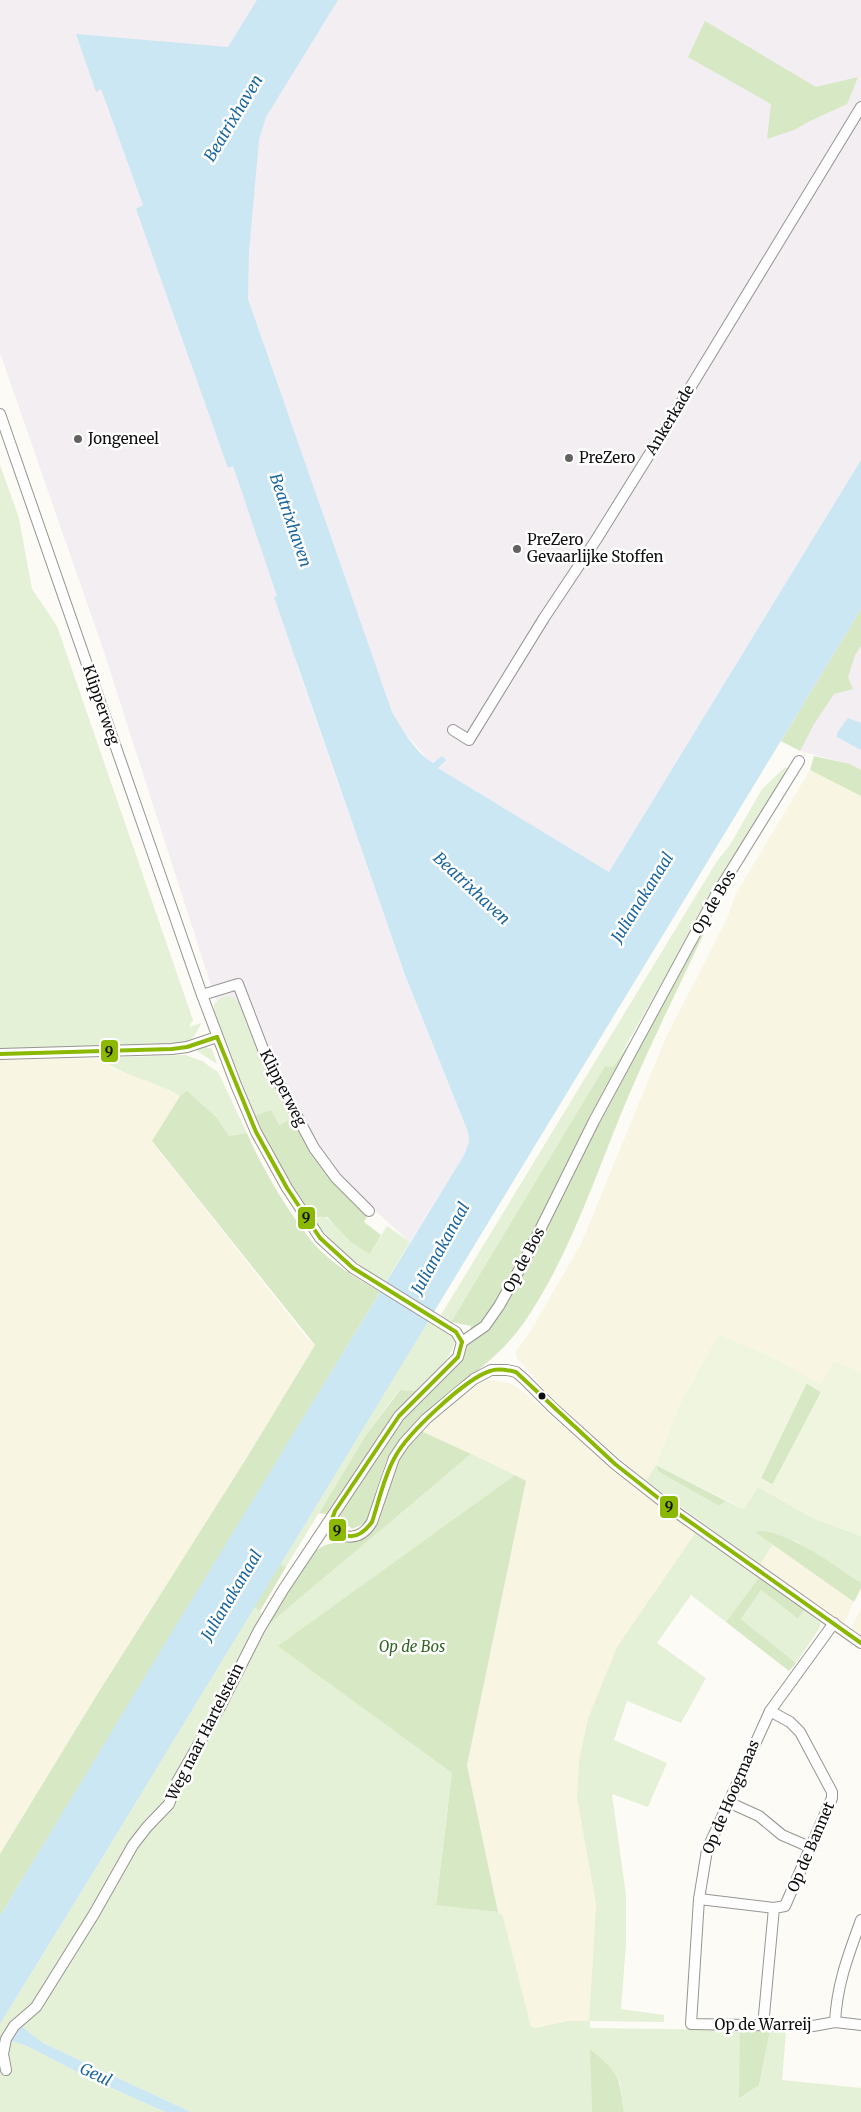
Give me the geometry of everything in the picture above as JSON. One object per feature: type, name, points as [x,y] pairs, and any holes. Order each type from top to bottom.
[{"type":"street","name":"Ankerkade","points":[[453,730],[469,740],[544,618],[596,540],[652,450],[861,107]]},
{"type":"street","name":"Klipperweg","points":[[0,414],[202,995],[256,1132],[299,1207],[330,1248],[353,1268],[456,1332],[462,1342]]},
{"type":"street","name":"Op de Bos","points":[[332,1517],[398,1416],[458,1357],[462,1342],[485,1326],[500,1306],[594,1121],[716,895],[799,761]]},
{"type":"street","name":"Klipperweg","points":[[202,995],[238,984],[268,1062],[314,1148],[336,1178],[369,1210]]},
{"type":"street","points":[[0,1054],[172,1049],[196,1045],[217,1037]]},
{"type":"street","points":[[332,1517],[331,1522],[339,1534],[348,1537],[367,1530],[372,1522],[394,1458],[404,1443],[426,1419],[474,1379],[491,1370],[516,1372],[552,1408],[615,1464],[676,1512],[861,1643]]},
{"type":"street","name":"Weg naar Hartelstein","points":[[6,2070],[3,2054],[6,2039],[14,2026],[36,2007],[134,1845],[147,1827],[169,1804],[177,1782],[220,1707],[259,1630],[283,1590],[332,1517]]},
{"type":"street","name":"Op de Hoogmaas","points":[[691,2024],[699,1899],[705,1856],[770,1711],[834,1623]]},
{"type":"street","name":"Op de Bannet","points":[[763,2026],[774,1908],[785,1906],[831,1804],[832,1792],[800,1732],[790,1722],[770,1711]]},
{"type":"street","points":[[728,1802],[759,1816],[782,1835],[812,1848]]},
{"type":"street","points":[[699,1899],[774,1908]]},
{"type":"street","points":[[836,2022],[837,1996],[840,1981],[861,1920]]},
{"type":"street","name":"Op de Warreij","points":[[691,2024],[813,2026],[836,2022],[861,2025]]},
{"type":"shaded area","name":"Beatrixhaven","points":[[0,0],[861,0],[861,460],[609,872],[438,768],[442,756],[433,763],[428,760],[405,733],[392,712],[367,642],[297,665],[405,975],[468,1132],[469,1142],[464,1155],[410,1242],[339,1178],[231,1017],[215,998],[103,649],[0,353]]},
{"type":"shaded area","points":[[861,609],[861,770],[850,764],[800,751],[781,741]]},
{"type":"shaded area","points":[[810,770],[861,796],[861,1372],[834,1361],[821,1384],[767,1355],[719,1334],[680,1404],[656,1465],[646,1481],[603,1445],[550,1396],[517,1358],[516,1351],[530,1332],[581,1244],[666,1037],[727,919],[735,895]]},
{"type":"shaded area","points":[[99,1058],[114,1069],[152,1082],[180,1096],[152,1142],[307,1338],[315,1345],[0,1854],[0,1060]]},
{"type":"shaded area","points":[[486,1379],[512,1384],[529,1396],[612,1470],[696,1532],[674,1565],[579,1760],[577,1798],[596,1904],[589,2021],[567,2021],[536,2028],[531,2027],[503,1916],[498,1912],[467,1765],[526,1481],[421,1431],[440,1412]]},
{"type":"shaded area","points":[[773,1544],[854,1602],[843,1625],[760,1565]]},
{"type":"shaded area","points":[[861,1608],[861,1638],[850,1630]]},
{"type":"green space","points":[[705,21],[816,87],[858,77],[847,104],[794,130],[767,139],[771,104],[688,57]]},
{"type":"green space","points":[[0,465],[19,518],[32,589],[57,626],[193,1020],[189,1027],[201,1023],[194,1036],[183,1044],[0,1051]]},
{"type":"green space","points":[[861,609],[861,646],[855,655],[848,677],[853,689],[834,694],[814,724],[800,751],[781,741]]},
{"type":"green space","points":[[814,756],[850,764],[861,770],[861,796],[810,770]]},
{"type":"green space","points":[[784,768],[789,768],[696,923],[613,1068],[605,1066],[451,1322],[441,1315],[717,861],[730,845],[762,789]]},
{"type":"green space","points":[[715,910],[656,1034],[623,1109],[567,1247],[523,1324],[494,1356],[414,1424],[393,1449],[387,1459],[371,1512],[365,1523],[352,1529],[339,1517],[319,1513],[366,1435],[400,1390],[416,1391],[438,1382],[463,1359],[471,1326],[451,1322],[605,1066],[613,1067],[677,973]]},
{"type":"green space","points":[[229,996],[235,998],[243,1009],[293,1118],[279,1125],[253,1117],[214,1013],[214,1004],[222,997]]},
{"type":"green space","points":[[205,1046],[212,1049],[217,1064],[194,1049]]},
{"type":"green space","points":[[185,1055],[202,1061],[218,1072],[247,1133],[229,1136],[217,1118],[187,1092],[180,1096],[119,1070],[99,1058]]},
{"type":"green space","points":[[187,1091],[217,1118],[229,1136],[247,1133],[277,1191],[315,1245],[337,1265],[380,1292],[0,1916],[0,1854],[315,1345],[152,1141],[180,1096]]},
{"type":"green space","points":[[271,1110],[279,1125],[293,1118],[368,1215],[364,1222],[381,1235],[370,1254],[352,1243],[327,1217],[319,1217],[314,1220],[277,1165],[253,1117]]},
{"type":"green space","points":[[323,1216],[370,1254],[387,1226],[410,1242],[386,1282],[365,1269],[330,1239],[314,1220]]},
{"type":"green space","points":[[427,1321],[456,1338],[450,1354],[416,1391],[399,1390],[366,1435],[286,1567],[280,1564]]},
{"type":"green space","points":[[719,1334],[767,1355],[821,1384],[834,1361],[861,1372],[861,1536],[813,1518],[758,1487],[744,1509],[656,1465],[680,1404]],"holes":[[[807,1383],[821,1392],[772,1485],[761,1478]]]},
{"type":"green space","points":[[806,1383],[821,1392],[773,1485],[761,1478]]},
{"type":"green space","points":[[421,1431],[471,1454],[268,1625],[312,1553],[325,1545],[359,1537],[403,1453]]},
{"type":"green space","points":[[471,1454],[515,1475],[279,1646],[452,1773],[436,1904],[498,1912],[503,1916],[531,2027],[536,2028],[567,2021],[589,2021],[596,1904],[577,1798],[579,1760],[588,1719],[617,1647],[696,1532],[760,1576],[726,1622],[691,1595],[657,1643],[706,1678],[681,1723],[627,1701],[614,1740],[667,1763],[648,1807],[612,1794],[626,1895],[626,1945],[621,2009],[664,2015],[664,2022],[590,2021],[590,2028],[740,2030],[740,2099],[759,2085],[770,2031],[786,2032],[782,2080],[861,2088],[861,2112],[624,2112],[620,2083],[591,2050],[592,2112],[191,2112],[43,2043],[21,2026],[12,2041],[27,2046],[85,2076],[165,2112],[0,2112],[0,2024],[254,1607],[260,1611],[268,1625]]},
{"type":"green space","points":[[656,1465],[659,1472],[719,1506],[726,1501],[744,1509],[758,1487],[813,1518],[861,1536],[861,1583],[796,1541],[755,1532],[773,1544],[760,1565],[646,1481]]},
{"type":"green space","points":[[656,1465],[726,1501],[719,1506],[659,1472]]},
{"type":"green space","name":"Op de Bos","points":[[515,1475],[526,1481],[467,1765],[498,1912],[436,1905],[452,1773],[278,1646]]},
{"type":"green space","points":[[763,1531],[776,1534],[802,1545],[861,1583],[861,1588],[854,1602],[755,1532]]},
{"type":"green space","points":[[280,1564],[286,1567],[260,1611],[254,1607]]},
{"type":"green space","points":[[760,1576],[805,1609],[798,1619],[761,1590],[741,1619],[796,1663],[789,1671],[726,1622]]},
{"type":"green space","points":[[761,1590],[798,1619],[805,1609],[821,1623],[796,1663],[741,1619]]},
{"type":"green space","points":[[740,2030],[770,2031],[759,2085],[739,2099]]},
{"type":"green space","points":[[590,2049],[607,2064],[616,2076],[621,2090],[624,2112],[592,2112]]},
{"type":"water","name":"Julianakanaal","points":[[257,0],[338,0],[266,117],[259,140],[249,252],[248,299],[392,712],[421,753],[433,763],[442,756],[446,760],[438,768],[609,872],[861,460],[861,609],[0,2024],[0,1916],[464,1155],[469,1142],[468,1132],[405,975],[274,597],[277,596],[233,466],[228,468],[136,209],[143,205],[101,89],[96,92],[76,34],[228,47]]},
{"type":"water","points":[[848,718],[861,723],[861,750],[837,737],[837,733]]},
{"type":"water","name":"Geul","points":[[21,2026],[43,2043],[191,2112],[165,2112],[85,2076],[27,2046],[12,2041]]},
{"type":"transit line","name":"9","points":[[217,1037],[256,1132],[287,1188],[320,1238],[353,1268],[456,1332],[462,1342]]},
{"type":"transit line","name":"9","points":[[0,1054],[172,1049],[187,1047],[217,1037]]},
{"type":"transit line","name":"9","points":[[462,1342],[458,1357],[399,1416],[335,1511],[331,1522],[341,1533],[346,1536],[356,1535],[367,1528],[372,1522],[385,1480],[395,1457],[411,1435],[438,1408],[479,1376],[496,1370],[513,1371],[615,1464],[676,1512],[861,1643]]},
{"type":"place","name":"Jongeneel","points":[[78,439]]},
{"type":"place","name":"PreZero","points":[[569,458]]},
{"type":"place","name":"PreZero Gevaarlijke Stoffen","points":[[517,549]]}]
